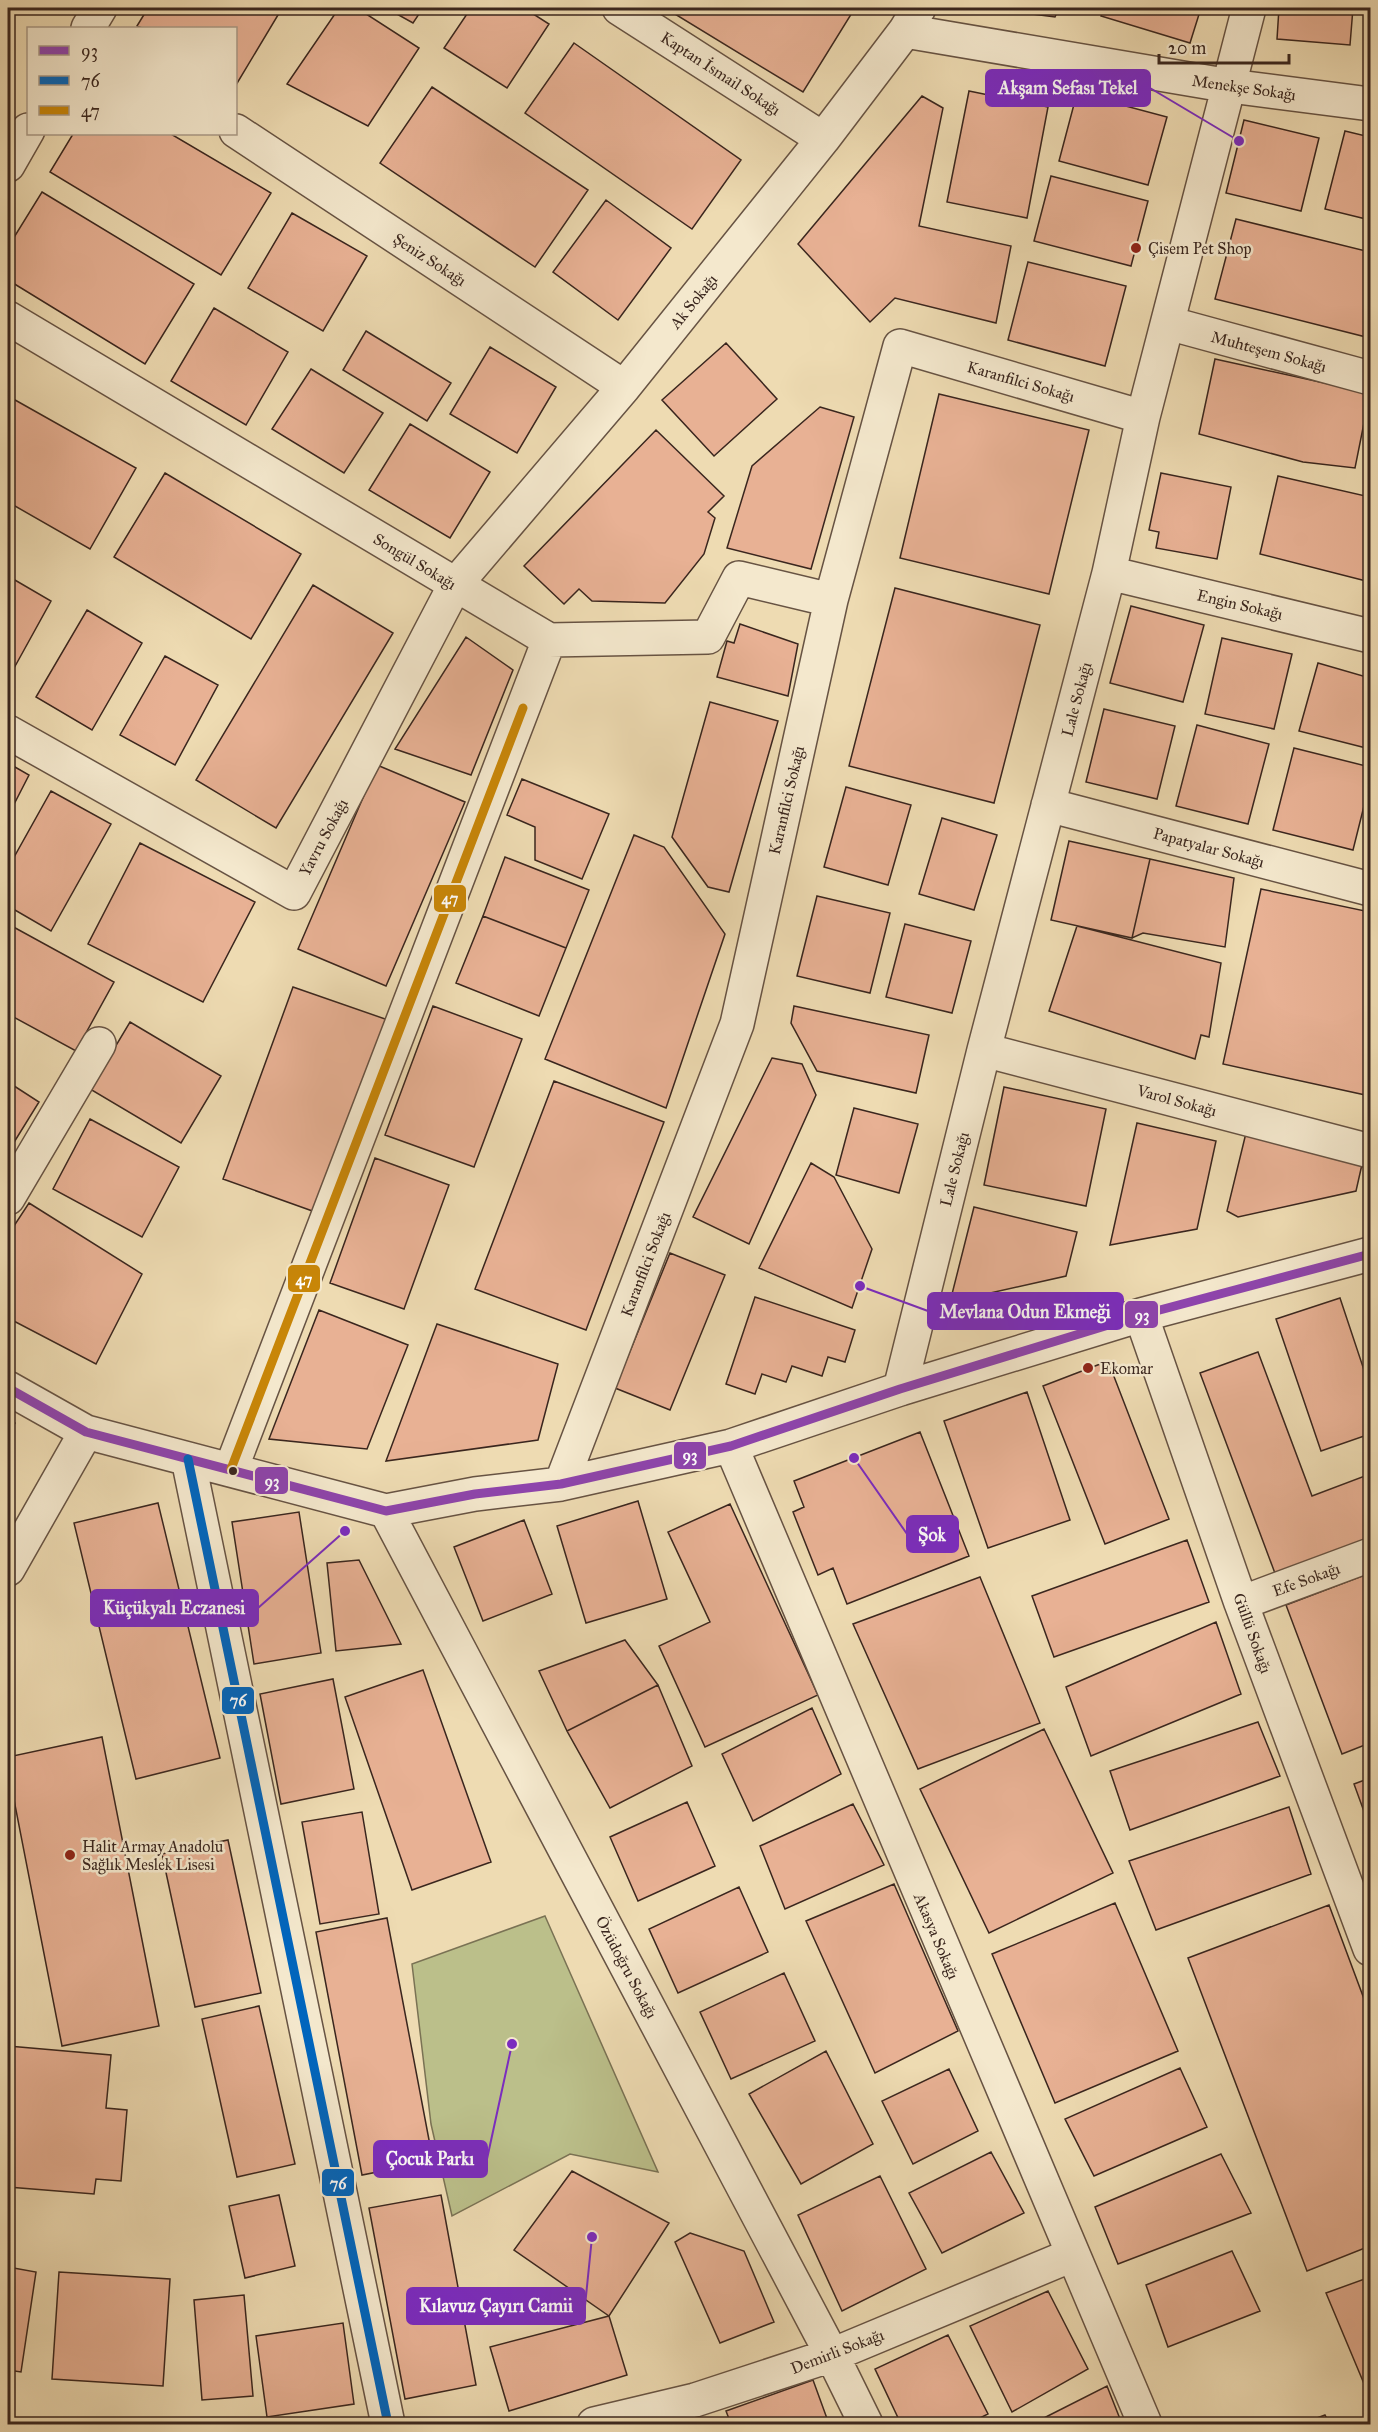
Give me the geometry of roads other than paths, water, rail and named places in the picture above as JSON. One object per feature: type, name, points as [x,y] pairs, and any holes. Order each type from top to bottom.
[{"type":"street","points":[[89,27],[100,8]]},
{"type":"street","name":"Kaptan İsmail Sokağı","points":[[619,8],[823,139]]},
{"type":"street","name":"Lale Sokağı","points":[[900,1389],[984,1050],[1109,573],[1143,417],[1249,8]]},
{"type":"street","name":"Ak Sokağı","points":[[455,585],[624,387],[823,139],[912,19]]},
{"type":"street","name":"Menekşe Sokağı","points":[[912,19],[1230,86],[1371,104]]},
{"type":"street","points":[[8,165],[27,132]]},
{"type":"street","name":"Şeniz Sokağı","points":[[237,132],[624,387]]},
{"type":"street","name":"Songül Sokağı","points":[[8,318],[549,640]]},
{"type":"street","name":"Muhteşem Sokağı","points":[[1168,324],[1371,378]]},
{"type":"street","name":"Karanfilci Sokağı","points":[[561,1484],[736,1023],[831,600],[900,346],[1143,417]]},
{"type":"street","name":"Engin Sokağı","points":[[1109,573],[1371,636]]},
{"type":"street","points":[[231,1469],[549,640],[708,637],[739,579],[831,600]]},
{"type":"street","name":"Yavru Sokağı","points":[[8,732],[294,894],[455,585]]},
{"type":"street","name":"Papatyalar Sokağı","points":[[1048,805],[1371,889]]},
{"type":"street","points":[[8,1198],[99,1044]]},
{"type":"street","name":"Varol Sokağı","points":[[984,1050],[1371,1151]]},
{"type":"street","points":[[8,1388],[86,1432],[386,1511],[475,1494],[561,1484],[731,1446],[900,1389],[1141,1315],[1371,1254]]},
{"type":"street","name":"Güllü Sokağı","points":[[1141,1315],[1241,1603],[1371,1948]]},
{"type":"street","points":[[8,1569],[86,1432]]},
{"type":"street","name":"Akasya Sokağı","points":[[731,1446],[1145,2424]]},
{"type":"street","points":[[188,1459],[388,2424]]},
{"type":"street","name":"Özüdoğru Sokağı","points":[[386,1511],[832,2355],[866,2424]]},
{"type":"street","name":"Efe Sokağı","points":[[1241,1603],[1371,1555]]},
{"type":"street","name":"Demirli Sokağı","points":[[594,2424],[699,2412],[1072,2255]]},
{"type":"place","name":"Akşam Sefası Tekel","points":[[1239,141]]},
{"type":"place","name":"Çisem Pet Shop","points":[[1136,248]]},
{"type":"place","name":"Mevlana Odun Ekmeği","points":[[860,1286]]},
{"type":"place","name":"Ekomar","points":[[1088,1368]]},
{"type":"place","name":"Şok","points":[[854,1458]]},
{"type":"place","name":"Küçükyalı Eczanesi","points":[[345,1531]]},
{"type":"place","name":"Halit Armay Anadolu Sağlık Meslek Lisesi","points":[[70,1855]]},
{"type":"place","name":"Çocuk Parkı","points":[[512,2044]]},
{"type":"place","name":"Kılavuz Çayırı Camii","points":[[592,2237]]}]
